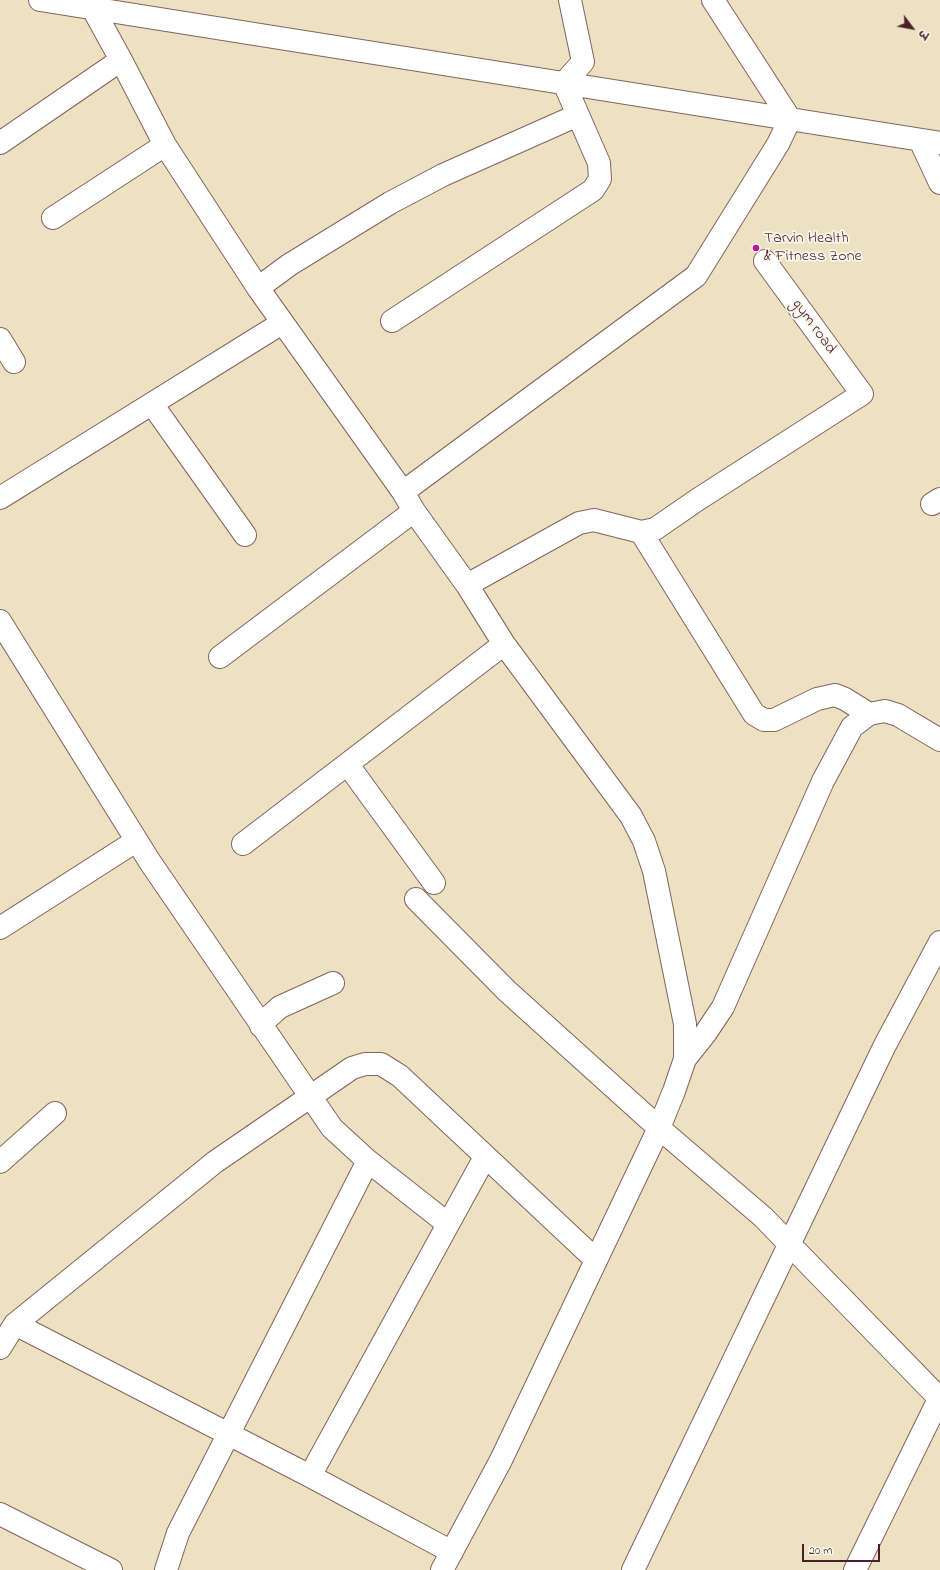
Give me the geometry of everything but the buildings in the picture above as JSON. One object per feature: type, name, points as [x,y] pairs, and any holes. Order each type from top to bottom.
[{"type":"street","points":[[40,0],[90,4],[930,142],[940,183]]},
{"type":"street","points":[[564,83],[583,62],[570,0]]},
{"type":"street","points":[[713,0],[790,119]]},
{"type":"street","points":[[15,1324],[310,1476],[447,1561],[501,1460],[659,1128],[685,1059],[685,1024],[654,871],[644,841],[631,816],[504,644],[467,585],[258,288],[165,145],[90,4]]},
{"type":"street","points":[[0,143],[121,60]]},
{"type":"street","points":[[392,321],[593,190],[600,179],[600,163],[564,83]]},
{"type":"street","points":[[258,288],[289,266],[390,203],[442,175],[578,115]]},
{"type":"street","points":[[402,492],[696,276],[778,144],[790,119]]},
{"type":"street","points":[[53,218],[165,145]]},
{"type":"street","name":"gym road","points":[[641,532],[655,530],[697,500],[862,394],[765,261]]},
{"type":"street","points":[[0,498],[282,323]]},
{"type":"street","points":[[0,339],[14,362]]},
{"type":"street","points":[[152,404],[245,535]]},
{"type":"street","points":[[220,657],[414,511]]},
{"type":"street","points":[[467,585],[579,523],[594,520],[641,532],[754,714],[764,720],[774,720],[817,700],[835,696],[845,699],[869,714]]},
{"type":"street","points":[[0,621],[136,841],[332,1128],[368,1161],[448,1224]]},
{"type":"street","points":[[243,844],[504,644]]},
{"type":"street","points":[[685,1059],[705,1034],[723,1007],[823,781],[852,727],[869,714],[885,711],[898,715],[940,740]]},
{"type":"street","points":[[348,765],[434,883]]},
{"type":"street","points":[[0,928],[136,841]]},
{"type":"street","points":[[416,899],[507,991],[659,1128],[763,1217],[940,1398],[855,1570]]},
{"type":"street","points":[[633,1570],[884,1047],[940,942]]},
{"type":"street","points":[[261,1026],[280,1007],[332,983]]},
{"type":"street","points":[[0,1348],[15,1324],[215,1162],[352,1068],[365,1064],[381,1064],[400,1076],[596,1260]]},
{"type":"street","points":[[0,1162],[54,1113]]},
{"type":"street","points":[[310,1476],[485,1157]]},
{"type":"street","points":[[166,1570],[178,1533],[368,1161]]},
{"type":"street","points":[[0,1514],[111,1570]]},
{"type":"place","name":"Tarvin Health & Fitness Zone","points":[[756,248]]}]
